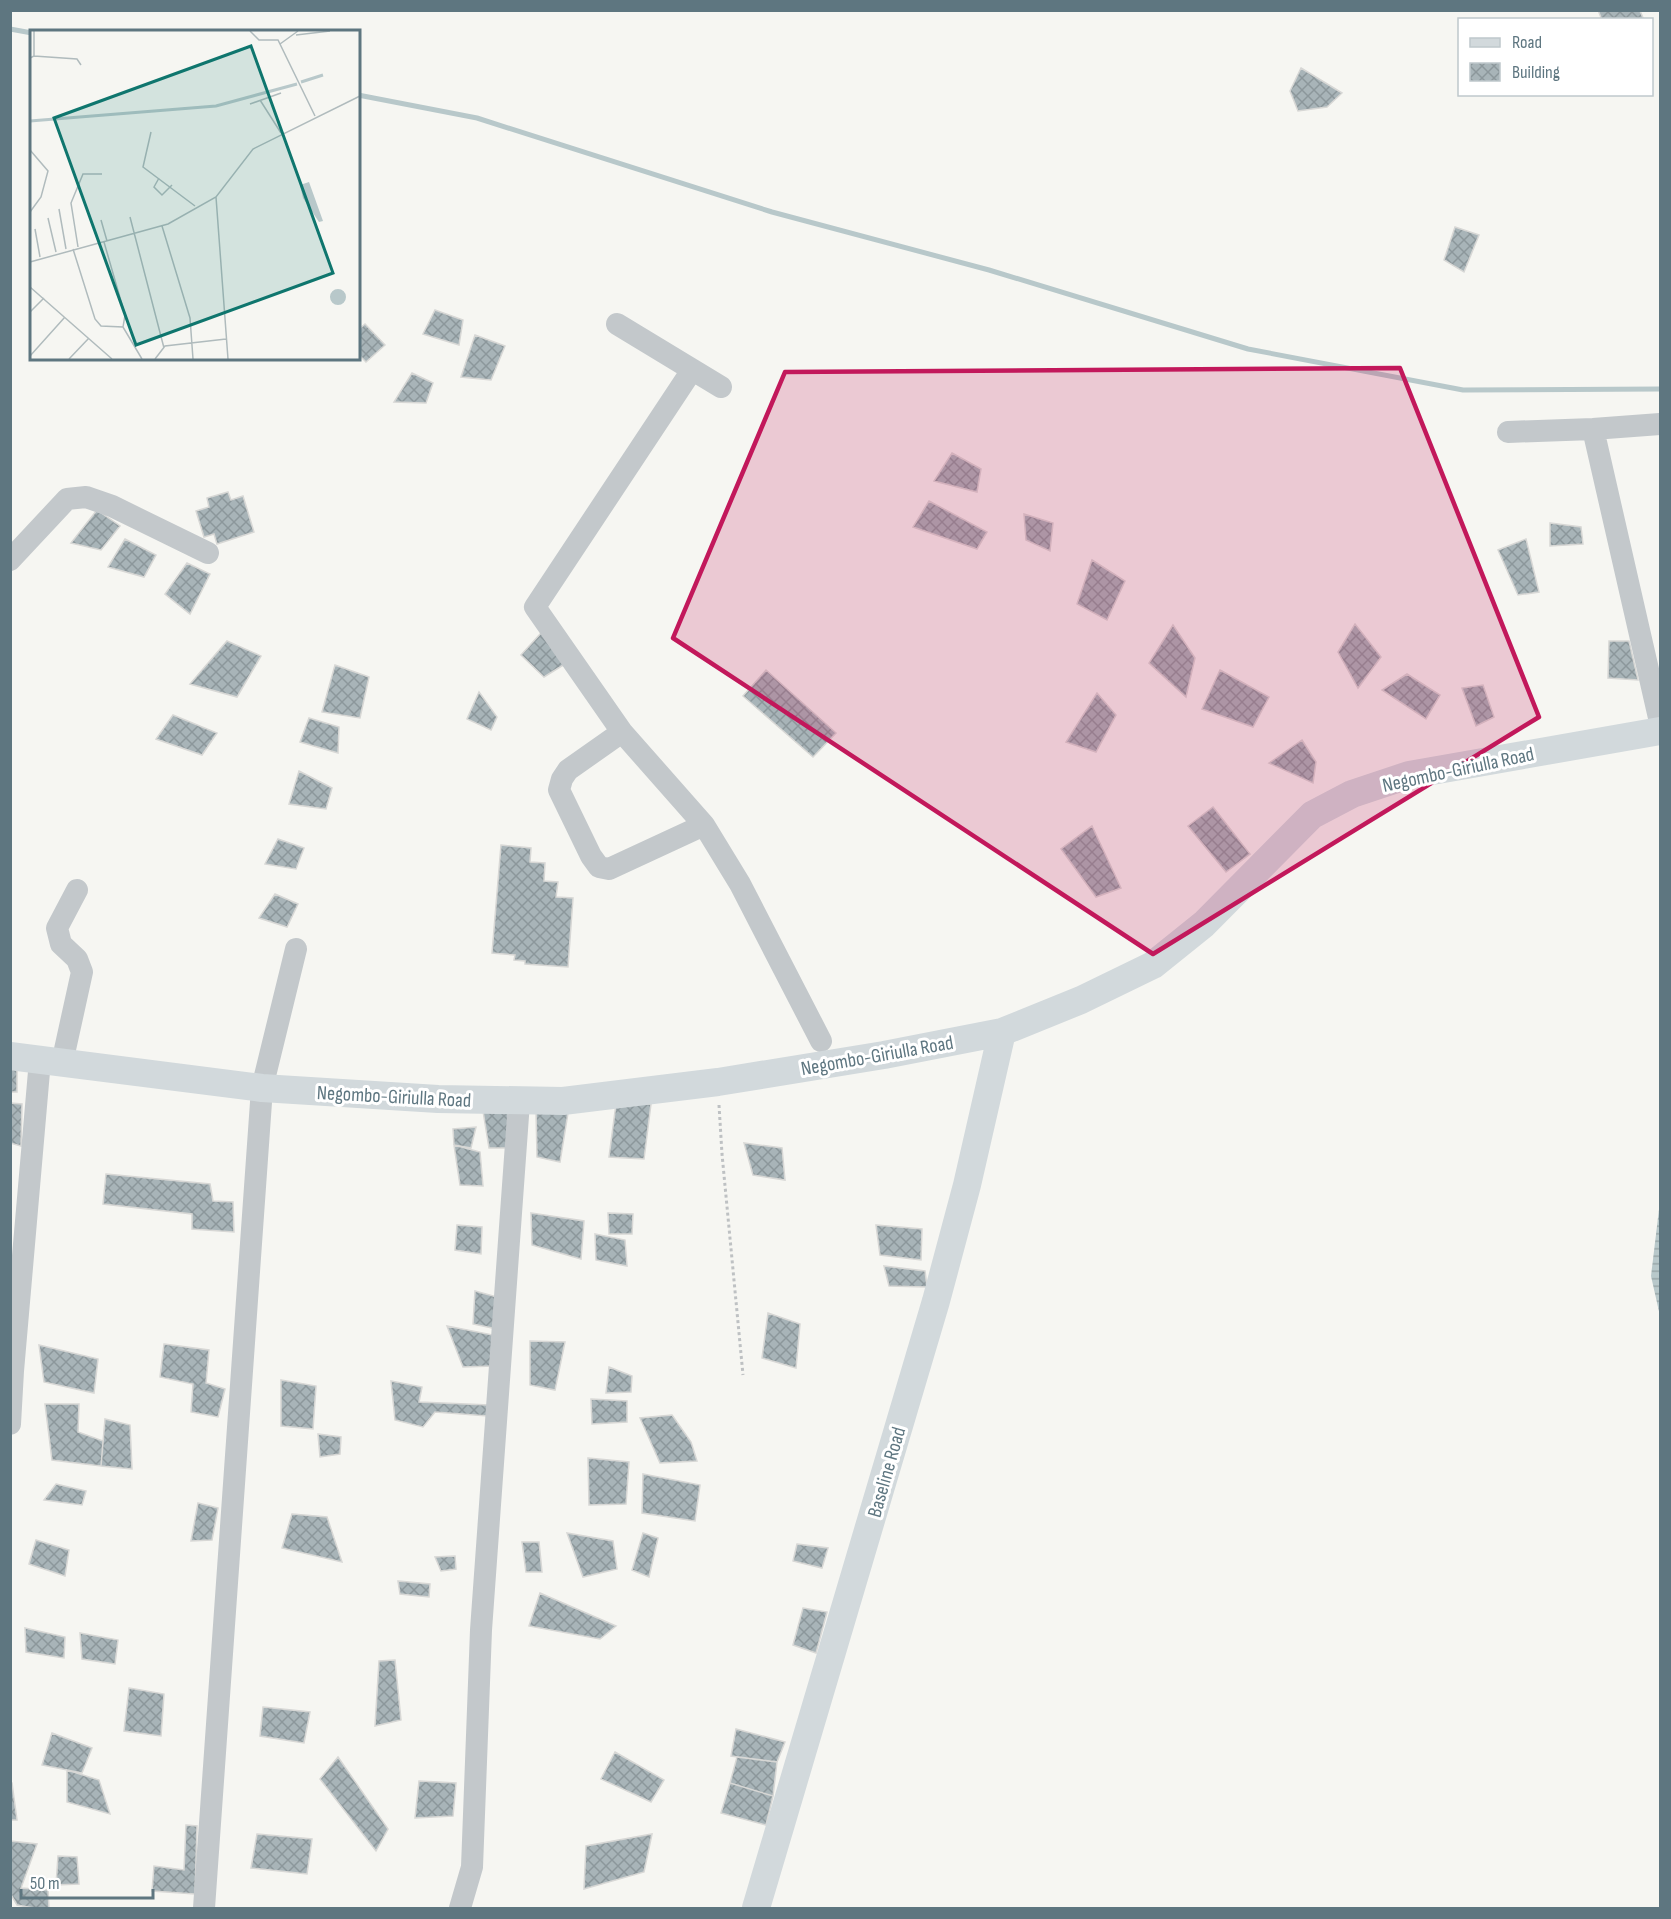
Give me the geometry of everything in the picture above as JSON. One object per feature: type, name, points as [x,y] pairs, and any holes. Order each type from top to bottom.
[{"type":"main road","name":"Negombo-Giriulla Road","points":[[10,1056],[262,1088],[438,1099],[564,1101],[718,1082],[884,1055],[1002,1032],[1081,1000],[1153,965],[1204,924],[1312,815],[1352,794],[1409,775],[1660,731]]},
{"type":"main road","name":"Baseline Road","points":[[756,1908],[936,1301],[967,1185],[1002,1032]]},
{"type":"street","points":[[617,324],[721,387]]},
{"type":"street","points":[[692,370],[535,607],[622,732],[704,825],[740,884],[821,1041]]},
{"type":"street","points":[[1508,432],[1660,424]]},
{"type":"street","points":[[1593,429],[1660,722]]},
{"type":"street","points":[[10,560],[68,499],[86,497],[112,506],[208,553]]},
{"type":"street","points":[[622,732],[568,770],[559,790],[591,856],[599,867],[609,869],[704,825]]},
{"type":"street","points":[[10,1424],[13,1371],[51,1062],[82,972],[77,959],[61,944],[57,928],[78,890]]},
{"type":"street","points":[[204,1908],[262,1088],[296,949]]},
{"type":"street","points":[[460,1908],[472,1867],[481,1630],[519,1102]]},
{"type":"path","points":[[718,1082],[722,1154],[743,1375]]},
{"type":"highlighted area","points":[[1400,368],[1539,717],[1153,954],[673,638],[785,372]]},
{"type":"shaded area","points":[[1660,1201],[1660,1316],[1651,1276]]},
{"type":"building","points":[[1598,10],[1640,11],[1643,18],[1601,18]]},
{"type":"building","points":[[1301,68],[1342,93],[1327,107],[1298,111],[1290,91]]},
{"type":"building","points":[[1455,227],[1479,235],[1464,272],[1444,260]]},
{"type":"building","points":[[435,310],[463,320],[459,345],[423,334]]},
{"type":"building","points":[[365,324],[385,345],[366,362],[360,356],[360,328]]},
{"type":"building","points":[[475,335],[505,346],[491,380],[461,377]]},
{"type":"building","points":[[412,373],[433,383],[426,403],[394,402]]},
{"type":"building","points":[[952,453],[981,469],[977,492],[934,481]]},
{"type":"building","points":[[228,492],[231,500],[243,496],[254,532],[217,544],[214,534],[204,537],[196,511],[209,507],[207,498]]},
{"type":"building","points":[[929,501],[987,532],[977,549],[913,527]]},
{"type":"building","points":[[97,510],[120,526],[101,550],[71,543]]},
{"type":"building","points":[[1024,514],[1053,523],[1050,551],[1026,540]]},
{"type":"building","points":[[1550,523],[1581,527],[1583,544],[1550,546]]},
{"type":"building","points":[[125,539],[156,555],[144,577],[108,567]]},
{"type":"building","points":[[1526,539],[1539,592],[1518,595],[1498,550]]},
{"type":"building","points":[[1092,560],[1125,581],[1107,620],[1077,604]]},
{"type":"building","points":[[187,563],[210,574],[190,614],[165,594]]},
{"type":"building","points":[[1355,624],[1381,657],[1358,688],[1338,652]]},
{"type":"building","points":[[1173,625],[1195,658],[1186,697],[1149,663]]},
{"type":"building","points":[[542,632],[565,664],[544,677],[521,655]]},
{"type":"building","points":[[227,641],[261,656],[237,697],[190,684]]},
{"type":"building","points":[[1609,641],[1629,641],[1638,680],[1608,678]]},
{"type":"building","points":[[335,665],[369,677],[360,718],[322,712]]},
{"type":"building","points":[[766,670],[836,733],[813,757],[743,696]]},
{"type":"building","points":[[1220,670],[1269,697],[1253,727],[1202,709]]},
{"type":"building","points":[[1407,674],[1440,695],[1426,719],[1382,690]]},
{"type":"building","points":[[1483,685],[1494,717],[1476,726],[1462,688]]},
{"type":"building","points":[[479,692],[497,717],[491,730],[467,719]]},
{"type":"building","points":[[1097,693],[1116,715],[1096,752],[1066,742]]},
{"type":"building","points":[[173,715],[217,733],[202,755],[156,739]]},
{"type":"building","points":[[309,718],[339,727],[338,753],[300,742]]},
{"type":"building","points":[[1302,740],[1316,762],[1313,783],[1269,763]]},
{"type":"building","points":[[299,771],[332,788],[326,809],[289,804]]},
{"type":"building","points":[[1213,807],[1250,854],[1226,872],[1188,826]]},
{"type":"building","points":[[1092,826],[1121,888],[1096,897],[1061,849]]},
{"type":"building","points":[[278,839],[304,848],[296,869],[265,864]]},
{"type":"building","points":[[501,845],[531,848],[530,862],[545,863],[544,881],[558,882],[556,897],[573,898],[568,967],[525,964],[525,961],[514,960],[515,955],[492,953]]},
{"type":"building","points":[[275,894],[298,904],[287,927],[259,918]]},
{"type":"building","points":[[10,1064],[17,1065],[17,1092],[10,1092]]},
{"type":"building","points":[[10,1103],[22,1104],[21,1146],[10,1143]]},
{"type":"building","points":[[616,1104],[651,1104],[644,1159],[609,1157]]},
{"type":"building","points":[[483,1111],[509,1113],[509,1148],[489,1148]]},
{"type":"building","points":[[536,1111],[568,1113],[560,1162],[537,1157]]},
{"type":"building","points":[[476,1127],[471,1148],[454,1145],[453,1129]]},
{"type":"building","points":[[744,1143],[782,1148],[785,1180],[753,1175]]},
{"type":"building","points":[[454,1145],[480,1152],[483,1186],[460,1185]]},
{"type":"building","points":[[106,1174],[210,1184],[213,1201],[233,1202],[234,1232],[192,1229],[192,1214],[103,1204]]},
{"type":"building","points":[[531,1213],[584,1221],[581,1259],[532,1245]]},
{"type":"building","points":[[608,1213],[633,1214],[632,1234],[609,1234]]},
{"type":"building","points":[[457,1225],[482,1227],[481,1254],[455,1250]]},
{"type":"building","points":[[876,1225],[922,1229],[921,1260],[880,1255]]},
{"type":"building","points":[[595,1234],[625,1240],[627,1266],[596,1260]]},
{"type":"building","points":[[884,1266],[925,1271],[927,1287],[889,1286]]},
{"type":"building","points":[[475,1291],[497,1297],[497,1329],[473,1324]]},
{"type":"building","points":[[768,1313],[800,1324],[796,1368],[762,1358]]},
{"type":"building","points":[[447,1326],[493,1335],[493,1366],[463,1367]]},
{"type":"building","points":[[530,1341],[565,1342],[555,1390],[530,1385]]},
{"type":"building","points":[[164,1344],[209,1350],[206,1383],[225,1389],[218,1417],[191,1412],[193,1384],[160,1377]]},
{"type":"building","points":[[39,1345],[98,1359],[94,1393],[44,1382]]},
{"type":"building","points":[[609,1367],[632,1376],[631,1392],[606,1393]]},
{"type":"building","points":[[281,1380],[316,1386],[313,1429],[281,1426]]},
{"type":"building","points":[[391,1381],[422,1387],[419,1402],[489,1405],[488,1416],[435,1412],[423,1427],[395,1420]]},
{"type":"building","points":[[591,1399],[627,1401],[627,1422],[592,1424]]},
{"type":"building","points":[[45,1404],[79,1404],[78,1432],[103,1441],[101,1466],[52,1460]]},
{"type":"building","points":[[672,1415],[691,1442],[697,1461],[660,1463],[640,1418]]},
{"type":"building","points":[[105,1419],[130,1425],[132,1469],[101,1466]]},
{"type":"building","points":[[318,1434],[341,1437],[340,1454],[320,1457]]},
{"type":"building","points":[[588,1458],[629,1462],[626,1504],[589,1505]]},
{"type":"building","points":[[643,1474],[700,1485],[695,1521],[642,1513]]},
{"type":"building","points":[[56,1484],[86,1491],[82,1505],[44,1500]]},
{"type":"building","points":[[198,1503],[218,1508],[212,1540],[191,1541]]},
{"type":"building","points":[[292,1514],[327,1517],[342,1562],[282,1548]]},
{"type":"building","points":[[567,1533],[613,1541],[617,1569],[583,1577]]},
{"type":"building","points":[[643,1533],[658,1538],[649,1577],[632,1570]]},
{"type":"building","points":[[36,1540],[69,1550],[65,1576],[29,1564]]},
{"type":"building","points":[[522,1542],[539,1542],[542,1572],[526,1572]]},
{"type":"building","points":[[797,1544],[828,1548],[822,1568],[793,1561]]},
{"type":"building","points":[[455,1556],[456,1569],[441,1571],[435,1557]]},
{"type":"building","points":[[398,1581],[430,1584],[429,1597],[400,1594]]},
{"type":"building","points":[[540,1593],[616,1626],[600,1639],[529,1626]]},
{"type":"building","points":[[803,1608],[827,1612],[816,1653],[793,1645]]},
{"type":"building","points":[[25,1628],[65,1637],[64,1658],[26,1652]]},
{"type":"building","points":[[80,1633],[118,1640],[115,1664],[82,1659]]},
{"type":"building","points":[[395,1660],[401,1720],[375,1726],[379,1661]]},
{"type":"building","points":[[129,1688],[164,1694],[161,1736],[124,1731]]},
{"type":"building","points":[[263,1707],[310,1712],[304,1743],[260,1736]]},
{"type":"building","points":[[736,1729],[785,1742],[777,1762],[731,1756]]},
{"type":"building","points":[[52,1733],[92,1748],[82,1773],[42,1765]]},
{"type":"building","points":[[615,1752],[664,1780],[651,1802],[601,1779]]},
{"type":"building","points":[[338,1757],[388,1829],[376,1851],[320,1779]]},
{"type":"building","points":[[737,1757],[777,1762],[773,1796],[730,1783]]},
{"type":"building","points":[[67,1770],[99,1780],[110,1814],[67,1802]]},
{"type":"building","points":[[419,1781],[456,1783],[453,1816],[415,1818]]},
{"type":"building","points":[[10,1783],[12,1783],[17,1820],[10,1820]]},
{"type":"building","points":[[730,1783],[773,1796],[766,1825],[721,1813]]},
{"type":"building","points":[[186,1825],[197,1826],[195,1894],[152,1891],[154,1866],[184,1870]]},
{"type":"building","points":[[257,1834],[312,1839],[307,1874],[251,1868]]},
{"type":"building","points":[[652,1834],[644,1872],[584,1889],[586,1846]]},
{"type":"building","points":[[10,1841],[37,1844],[21,1888],[48,1890],[49,1908],[17,1905],[10,1893]]},
{"type":"building","points":[[58,1856],[77,1857],[79,1884],[56,1885]]},
{"type":"waterway","points":[[10,29],[30,33]]},
{"type":"waterway","points":[[360,95],[477,118],[772,212],[989,270],[1248,349],[1463,390],[1660,389]]}]
